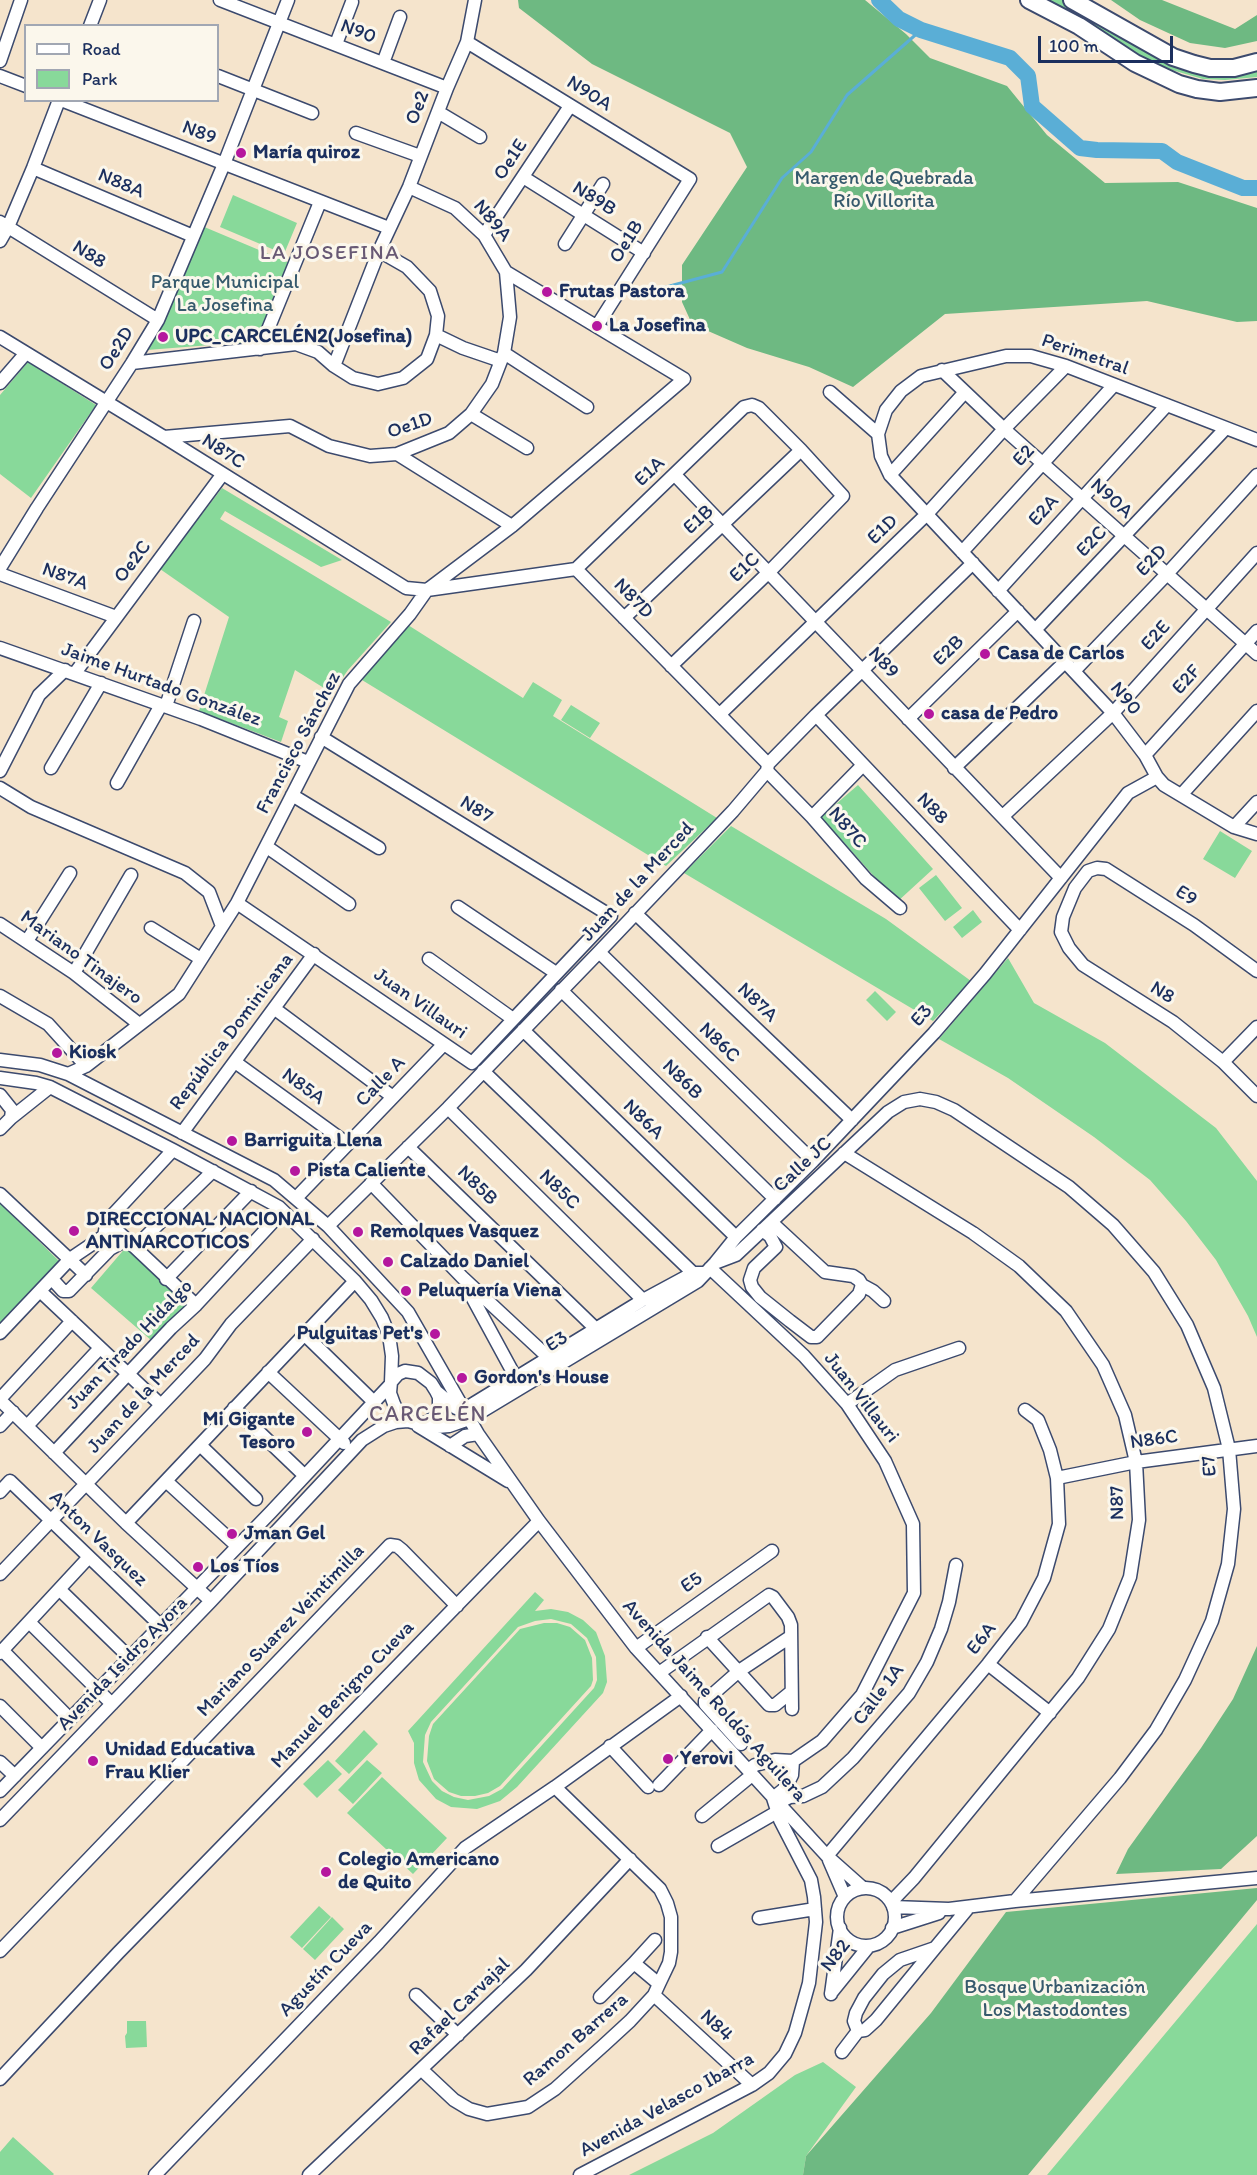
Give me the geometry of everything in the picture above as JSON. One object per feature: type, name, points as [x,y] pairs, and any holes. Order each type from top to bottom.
[{"type":"main road","points":[[1029,0],[1079,26],[1136,63],[1179,84],[1220,92],[1257,88]]},
{"type":"main road","points":[[1072,0],[1166,53],[1194,64],[1210,68],[1234,68],[1257,62]]},
{"type":"street","points":[[0,62],[21,0]]},
{"type":"street","points":[[91,24],[100,0]]},
{"type":"street","name":"N90","points":[[223,0],[447,88]]},
{"type":"street","name":"Oe2D","points":[[0,568],[158,320],[224,164],[288,0]]},
{"type":"street","name":"Oe2","points":[[334,366],[379,251],[409,187],[467,42],[475,0]]},
{"type":"street","points":[[336,44],[352,2]]},
{"type":"street","points":[[383,63],[400,17]]},
{"type":"street","name":"N90A","points":[[467,42],[690,180]]},
{"type":"street","points":[[0,76],[24,85]]},
{"type":"street","points":[[219,76],[312,113]]},
{"type":"street","points":[[0,241],[4,225],[33,168],[59,102]]},
{"type":"street","name":"N89","points":[[65,102],[389,228]]},
{"type":"street","name":"Oe1E","points":[[484,236],[570,106]]},
{"type":"street","points":[[438,112],[480,137]]},
{"type":"street","points":[[356,133],[420,156]]},
{"type":"street","name":"N88A","points":[[33,168],[193,236]]},
{"type":"street","name":"N89B","points":[[523,177],[644,253]]},
{"type":"street","name":"Oe1B","points":[[597,326],[690,180]]},
{"type":"street","points":[[565,244],[603,184]]},
{"type":"street","name":"N89A","points":[[409,187],[455,208],[484,236],[506,272],[510,317],[503,357]]},
{"type":"street","points":[[260,349],[320,202]]},
{"type":"street","name":"N88","points":[[4,225],[158,320]]},
{"type":"street","points":[[132,363],[302,345],[318,352],[353,378],[378,384],[403,378],[427,359],[436,335],[438,316],[430,291],[407,267],[379,251]]},
{"type":"street","name":"N89A","points":[[506,272],[597,326]]},
{"type":"street","name":"Francisco Sánchez","points":[[68,1074],[86,1066],[179,994],[237,903],[350,684],[410,614],[427,590],[512,526],[684,378],[597,326]]},
{"type":"street","points":[[436,335],[463,348],[503,357],[587,407]]},
{"type":"street","name":"N87C","points":[[0,337],[406,588],[427,590]]},
{"type":"street","points":[[0,383],[26,353]]},
{"type":"street","name":"Perimetral","points":[[878,434],[886,410],[901,392],[921,376],[1006,356],[1031,356],[1066,366],[1257,440]]},
{"type":"street","name":"Oe1D","points":[[164,437],[291,426],[329,446],[370,456],[397,454],[449,433],[471,414],[492,384],[503,357]]},
{"type":"street","name":"E1D","points":[[720,714],[927,514],[1004,429],[1066,366]]},
{"type":"street","name":"N90A","points":[[942,370],[1004,429],[1257,654]]},
{"type":"street","name":"E2","points":[[962,552],[1114,385]]},
{"type":"street","points":[[830,392],[878,434],[881,456],[890,475],[927,514]]},
{"type":"street","points":[[890,475],[965,392]]},
{"type":"street","name":"E1A","points":[[576,569],[744,407],[752,405],[759,408],[801,450]]},
{"type":"street","name":"E2A","points":[[998,591],[1167,405]]},
{"type":"street","points":[[471,414],[527,448]]},
{"type":"street","name":"E2C","points":[[1035,630],[1225,429]]},
{"type":"street","name":"E1C","points":[[671,666],[769,572],[843,496],[801,450]]},
{"type":"street","name":"E1B","points":[[624,618],[801,450]]},
{"type":"street","points":[[397,454],[512,526]]},
{"type":"street","name":"Oe2C","points":[[0,771],[39,695],[70,672],[116,617],[222,475]]},
{"type":"street","name":"N89","points":[[675,475],[1061,878]]},
{"type":"street","name":"E2D","points":[[954,768],[1069,666],[1167,574],[1257,475]]},
{"type":"street","name":"N90","points":[[927,514],[1113,712],[1164,785],[1234,827],[1257,834]]},
{"type":"street","name":"E2E","points":[[1003,816],[1113,712],[1257,553]]},
{"type":"street","name":"Juan de la Merced","points":[[328,1226],[448,1108],[599,952],[737,806],[767,768],[816,715],[973,563]]},
{"type":"street","points":[[427,590],[576,569]]},
{"type":"street","name":"N87D","points":[[576,569],[720,714],[767,768]]},
{"type":"street","name":"N87A","points":[[0,574],[116,617]]},
{"type":"street","name":"E2B","points":[[908,719],[1018,611]]},
{"type":"street","points":[[117,783],[163,706],[194,621]]},
{"type":"street","name":"E2F","points":[[1145,755],[1257,632]]},
{"type":"street","name":"Jaime Hurtado González","points":[[0,648],[101,682],[308,762]]},
{"type":"street","points":[[51,768],[101,682]]},
{"type":"street","points":[[1182,794],[1257,711]]},
{"type":"street","name":"N88","points":[[816,715],[1020,930]]},
{"type":"street","name":"N87","points":[[321,737],[611,916]]},
{"type":"street","points":[[812,817],[864,765]]},
{"type":"street","name":"N87C","points":[[767,768],[866,879],[900,908]]},
{"type":"street","name":"E3","points":[[466,1414],[698,1281],[705,1269],[852,1120],[893,1069],[934,1033],[1020,930],[1128,793],[1157,777]]},
{"type":"street","points":[[0,788],[31,807],[185,873],[209,892],[222,926]]},
{"type":"street","points":[[292,795],[379,848]]},
{"type":"street","points":[[1234,827],[1257,802]]},
{"type":"street","points":[[267,847],[350,904]]},
{"type":"street","name":"E9","points":[[1063,917],[1075,888],[1088,871],[1097,868],[1106,869],[1194,925],[1257,971]]},
{"type":"street","points":[[27,941],[70,873]]},
{"type":"street","points":[[74,973],[131,875]]},
{"type":"street","name":"Juan Villauri","points":[[237,903],[472,1064],[611,916]]},
{"type":"street","points":[[458,907],[556,973]]},
{"type":"street","name":"N87A","points":[[635,913],[852,1120]]},
{"type":"street","name":"N8","points":[[1063,917],[1061,932],[1069,948],[1083,965],[1173,1022],[1223,1062],[1257,1096]]},
{"type":"street","name":"Mariano Tinajero","points":[[0,924],[74,973],[139,1024]]},
{"type":"street","points":[[151,928],[201,959]]},
{"type":"street","name":"N86C","points":[[599,952],[813,1161]]},
{"type":"street","name":"República Dominicana","points":[[182,1133],[314,954]]},
{"type":"street","points":[[429,959],[513,1019]]},
{"type":"street","name":"N86B","points":[[561,990],[775,1199]]},
{"type":"street","points":[[0,996],[48,1024],[86,1066]]},
{"type":"street","points":[[274,1009],[393,1097]]},
{"type":"street","points":[[1223,1062],[1257,1027]]},
{"type":"street","name":"N86A","points":[[523,1030],[736,1237]]},
{"type":"street","name":"Calle A","points":[[297,1197],[443,1045]]},
{"type":"street","points":[[0,1060],[40,1065],[68,1074],[274,1180],[297,1197],[328,1226],[408,1312],[466,1414]]},
{"type":"street","name":"N85A","points":[[235,1062],[348,1144]]},
{"type":"street","name":"Juan Villauri","points":[[483,1071],[804,1356],[847,1404],[885,1461],[913,1524],[914,1593],[862,1695],[822,1741],[793,1761]]},
{"type":"street","points":[[0,1078],[50,1087],[251,1191],[284,1211],[356,1281],[382,1317],[389,1335],[392,1356],[391,1384],[394,1404],[415,1423],[512,1483]]},
{"type":"street","points":[[0,1130],[11,1118],[50,1087]]},
{"type":"street","points":[[0,1095],[12,1110],[11,1118]]},
{"type":"street","name":"Calle JC","points":[[705,1269],[736,1255],[888,1112],[904,1102],[920,1099]]},
{"type":"street","name":"E7","points":[[920,1099],[936,1102],[954,1110],[1070,1187],[1113,1225],[1154,1272],[1187,1325],[1214,1388],[1229,1449],[1234,1509],[1228,1564],[1212,1621],[1185,1680],[1156,1730],[1126,1770],[1015,1901]]},
{"type":"street","name":"N85C","points":[[448,1108],[643,1300]]},
{"type":"street","name":"N85B","points":[[408,1147],[596,1329]]},
{"type":"street","points":[[0,1333],[70,1259],[93,1245],[173,1150]]},
{"type":"street","name":"N87","points":[[844,1153],[982,1239],[1019,1266],[1066,1311],[1103,1365],[1125,1415],[1136,1462],[1140,1520],[1130,1577],[1109,1629],[1078,1678],[892,1905]]},
{"type":"street","points":[[110,1249],[130,1244],[213,1171]]},
{"type":"street","points":[[371,1183],[462,1276],[549,1358]]},
{"type":"street","points":[[166,1279],[251,1191]]},
{"type":"street","points":[[0,1194],[86,1275]]},
{"type":"street","name":"Juan Tirado Hidalgo","points":[[54,1453],[284,1211]]},
{"type":"street","points":[[767,1226],[777,1247],[754,1268],[750,1280],[752,1287],[760,1297],[811,1337],[817,1337],[823,1332],[859,1294],[862,1285]]},
{"type":"street","points":[[767,1226],[825,1272],[853,1276],[884,1301]]},
{"type":"street","points":[[106,1227],[130,1244],[196,1305]]},
{"type":"street","points":[[51,1279],[66,1292],[86,1275],[110,1249],[111,1243],[106,1227]]},
{"type":"street","name":"Juan de la Merced","points":[[0,1574],[211,1353],[231,1324],[313,1239]]},
{"type":"street","name":"E3","points":[[415,1423],[449,1426],[516,1378],[643,1300],[705,1269]]},
{"type":"street","points":[[462,1276],[516,1378]]},
{"type":"street","points":[[126,1523],[356,1281]]},
{"type":"street","points":[[40,1292],[161,1405]]},
{"type":"street","points":[[72,1321],[0,1399],[126,1523],[211,1601]]},
{"type":"street","points":[[304,1334],[375,1403]]},
{"type":"street","points":[[27,1426],[100,1348]]},
{"type":"street","points":[[847,1404],[895,1370],[959,1348]]},
{"type":"street","points":[[391,1384],[398,1374],[412,1371],[425,1378],[436,1391],[466,1414]]},
{"type":"street","points":[[268,1372],[353,1450]]},
{"type":"street","name":"Avenida Isidro Ayora","points":[[0,1791],[391,1384]]},
{"type":"street","points":[[415,1423],[432,1419],[438,1412],[440,1402],[436,1391]]},
{"type":"street","points":[[234,1408],[304,1475]]},
{"type":"street","name":"E6A","points":[[827,1856],[1021,1622],[1044,1578],[1059,1524],[1057,1478],[1050,1450],[1038,1420],[1025,1410]]},
{"type":"street","points":[[0,1426],[13,1412]]},
{"type":"street","name":"Avenida Jaime Roldós Aguilera","points":[[466,1414],[539,1521],[636,1648],[712,1730],[776,1805],[863,1888]]},
{"type":"street","name":"Avenida Isidro Ayora","points":[[0,1820],[367,1436],[384,1425],[396,1422],[415,1423]]},
{"type":"street","points":[[450,1446],[465,1436],[478,1434]]},
{"type":"street","points":[[200,1445],[256,1499]]},
{"type":"street","name":"N86C","points":[[1057,1478],[1136,1462],[1257,1446]]},
{"type":"street","name":"Anton Vasquez","points":[[0,1492],[9,1481],[160,1625]]},
{"type":"street","points":[[166,1481],[237,1546]]},
{"type":"street","name":"Manuel Benigno Cueva","points":[[0,2079],[134,1937],[539,1521]]},
{"type":"street","name":"Mariano Suarez Veintimilla","points":[[0,1951],[390,1545],[402,1550],[457,1606]]},
{"type":"street","name":"E5","points":[[636,1648],[772,1551]]},
{"type":"street","points":[[70,1719],[1,1652],[89,1557]]},
{"type":"street","name":"Calle 1A","points":[[776,1805],[790,1797],[803,1796],[822,1787],[853,1758],[909,1693],[927,1662],[941,1629],[956,1565]]},
{"type":"street","points":[[60,1590],[129,1657]]},
{"type":"street","points":[[659,1673],[769,1594],[790,1620],[792,1709]]},
{"type":"street","points":[[30,1623],[112,1704]]},
{"type":"street","points":[[707,1637],[769,1705],[775,1705],[791,1692]]},
{"type":"street","points":[[741,1744],[705,1704],[706,1699],[739,1671],[790,1637]]},
{"type":"street","points":[[988,1664],[1050,1713]]},
{"type":"street","name":"Agustín Cueva","points":[[155,2175],[371,1951],[465,1848],[555,1787],[681,1696]]},
{"type":"street","points":[[0,1706],[42,1748]]},
{"type":"street","points":[[610,1746],[654,1786],[712,1730]]},
{"type":"street","points":[[702,1816],[750,1773],[755,1765],[775,1760],[793,1761],[792,1775],[776,1805],[718,1846]]},
{"type":"street","points":[[0,1762],[15,1776]]},
{"type":"street","name":"Ramon Barrera","points":[[422,2070],[454,2100],[469,2109],[487,2114],[528,2107],[555,2089],[580,2067],[630,2021],[657,1989],[669,1963],[671,1952],[671,1917],[667,1902],[660,1890],[630,1859],[555,1787]]},
{"type":"street","name":"Avenida Velasco Ibarra","points":[[580,2175],[752,2085],[769,2073],[785,2054],[795,2033],[809,1983],[816,1922],[811,1880],[776,1805]]},
{"type":"street","name":"Avenida Jaime Roldós Aguilera","points":[[827,1856],[845,1897]]},
{"type":"street","name":"Rafael Carvajal","points":[[309,2175],[526,1970],[630,1859]]},
{"type":"street","points":[[892,1905],[948,1909],[1257,1878]]},
{"type":"street","points":[[863,1888],[879,1892],[892,1905],[894,1922],[892,1929],[883,1940],[869,1946],[855,1943],[843,1935],[837,1915],[845,1897],[863,1888]]},
{"type":"street","points":[[842,2052],[858,2031],[865,2030],[871,2025],[969,1907]]},
{"type":"street","points":[[759,1918],[815,1909]]},
{"type":"street","points":[[892,1929],[948,1909]]},
{"type":"street","name":"N82","points":[[840,1928],[831,1994],[869,1946]]},
{"type":"street","points":[[600,1997],[655,1940]]},
{"type":"street","points":[[858,2031],[854,2026],[856,2013],[882,1974],[910,1955],[935,1948]]},
{"type":"street","name":"N84","points":[[634,1963],[752,2085]]},
{"type":"street","points":[[417,1995],[458,2035]]},
{"type":"green space","name":"Margen de Quebrada Río Villorita","points":[[518,0],[865,0],[906,34],[930,58],[1007,86],[1047,135],[1105,183],[1178,182],[1257,208],[1257,321],[1237,322],[1147,301],[945,314],[853,387],[809,367],[747,348],[692,324],[682,302],[682,265],[747,167],[730,133],[592,64],[519,8]]},
{"type":"green space","points":[[1047,0],[1065,0],[1153,53],[1257,66],[1257,77],[1225,80],[1203,79],[1165,68],[1140,56]]},
{"type":"green space","points":[[1111,0],[1162,0],[1235,29],[1257,15],[1257,41],[1225,48],[1190,43],[1140,20]]},
{"type":"green space","points":[[233,195],[297,223],[284,254],[220,227]]},
{"type":"green space","name":"Parque Municipal La Josefina","points":[[202,226],[290,263],[263,330],[249,342],[147,350],[146,348]]},
{"type":"green space","points":[[28,362],[96,405],[31,498],[0,474],[0,395]]},
{"type":"green space","points":[[222,488],[342,560],[321,567],[225,511],[220,519],[391,622],[348,670],[332,693],[295,670],[279,717],[288,721],[281,742],[199,711],[229,617],[160,569]]},
{"type":"green space","points":[[408,625],[523,698],[533,682],[562,700],[553,716],[717,818],[666,866],[362,680]]},
{"type":"green space","points":[[571,705],[600,723],[590,738],[561,720]]},
{"type":"green space","points":[[858,785],[933,869],[897,902],[821,817]]},
{"type":"green space","points":[[731,826],[886,919],[971,981],[933,1021],[684,873]]},
{"type":"green space","points":[[1220,831],[1252,851],[1235,878],[1203,859]]},
{"type":"green space","points":[[936,875],[962,908],[945,921],[919,888]]},
{"type":"green space","points":[[973,910],[982,922],[962,938],[953,927]]},
{"type":"green space","points":[[1008,958],[1034,1003],[1105,1043],[1216,1128],[1257,1181],[1257,1337],[1248,1316],[1216,1260],[1150,1180],[1094,1137],[1008,1078],[939,1039]]},
{"type":"green space","points":[[875,991],[896,1012],[887,1021],[866,1000]]},
{"type":"green space","points":[[0,1203],[62,1264],[0,1330]]},
{"type":"green space","points":[[127,1246],[190,1303],[152,1341],[91,1288]]},
{"type":"green space","points":[[535,1592],[544,1600],[535,1611],[551,1609],[568,1612],[583,1620],[596,1632],[605,1656],[607,1682],[603,1693],[517,1787],[500,1801],[477,1809],[451,1807],[436,1799],[419,1780],[414,1763],[414,1743],[408,1731]],"holes":[[[551,1619],[571,1624],[587,1638],[596,1657],[597,1680],[594,1688],[502,1789],[489,1796],[468,1800],[442,1791],[432,1781],[423,1762],[425,1735],[431,1722],[518,1627],[535,1621]]]},
{"type":"green space","points":[[544,1623],[557,1623],[570,1627],[585,1640],[592,1658],[591,1686],[500,1786],[488,1793],[475,1796],[461,1796],[449,1792],[434,1779],[427,1761],[429,1736],[433,1724],[520,1629]]},
{"type":"green space","points":[[1257,1646],[1257,1836],[1221,1869],[1116,1874],[1128,1849],[1201,1748],[1233,1699]]},
{"type":"green space","points":[[364,1730],[378,1744],[349,1774],[335,1761]]},
{"type":"green space","points":[[328,1760],[342,1774],[317,1798],[303,1784]]},
{"type":"green space","points":[[367,1760],[382,1773],[353,1804],[338,1790]]},
{"type":"green space","points":[[382,1777],[447,1838],[413,1874],[347,1813]]},
{"type":"green space","name":"Bosque Urbanización Los Mastodontes","points":[[1257,1888],[1257,1900],[1028,2175],[803,2175],[806,2156],[931,2013],[1006,1912]]},
{"type":"green space","points":[[319,1906],[331,1917],[302,1948],[290,1937]]},
{"type":"green space","points":[[332,1917],[344,1929],[315,1960],[303,1949]]},
{"type":"green space","points":[[1257,1924],[1257,2175],[1047,2175]]},
{"type":"green space","points":[[127,2021],[146,2021],[147,2047],[126,2048]]},
{"type":"green space","points":[[823,2062],[856,2087],[806,2156],[803,2175],[629,2175],[713,2133],[795,2075]]},
{"type":"green space","points":[[13,2137],[54,2174],[0,2175],[0,2152]]},
{"type":"waterway","points":[[879,0],[899,19],[921,30],[1010,58],[1028,76],[1032,106],[1080,148],[1162,151],[1177,162],[1243,188],[1257,188]]},
{"type":"waterway","points":[[666,287],[722,272],[782,178],[811,152],[847,95],[921,30]]},
{"type":"place","name":"María quiroz","points":[[241,153]]},
{"type":"place","name":"Frutas Pastora","points":[[547,292]]},
{"type":"place","name":"La Josefina","points":[[597,326]]},
{"type":"place","name":"UPC_CARCELÉN2(Josefina)","points":[[163,337]]},
{"type":"place","name":"Casa de Carlos","points":[[985,654]]},
{"type":"place","name":"casa de Pedro","points":[[929,714]]},
{"type":"place","name":"Kiosk","points":[[57,1053]]},
{"type":"place","name":"Barriguita Llena","points":[[232,1141]]},
{"type":"place","name":"Pista Caliente","points":[[295,1171]]},
{"type":"place","name":"DIRECCIONAL NACIONAL ANTINARCOTICOS","points":[[74,1231]]},
{"type":"place","name":"Remolques Vasquez","points":[[358,1232]]},
{"type":"place","name":"Calzado Daniel","points":[[388,1262]]},
{"type":"place","name":"Peluquería Viena","points":[[406,1291]]},
{"type":"place","name":"Pulguitas Pet's","points":[[435,1334]]},
{"type":"place","name":"Gordon's House","points":[[462,1378]]},
{"type":"place","name":"Mi Gigante Tesoro","points":[[307,1432]]},
{"type":"place","name":"Jman Gel","points":[[232,1534]]},
{"type":"place","name":"Los Tíos","points":[[198,1567]]},
{"type":"place","name":"Yerovi","points":[[668,1759]]},
{"type":"place","name":"Unidad Educativa Frau Klier","points":[[93,1761]]},
{"type":"place","name":"Colegio Americano de Quito","points":[[326,1872]]},
{"type":"district","name":"LA JOSEFINA","points":[[330,254]]},
{"type":"district","name":"CARCELÉN","points":[[428,1415]]}]
